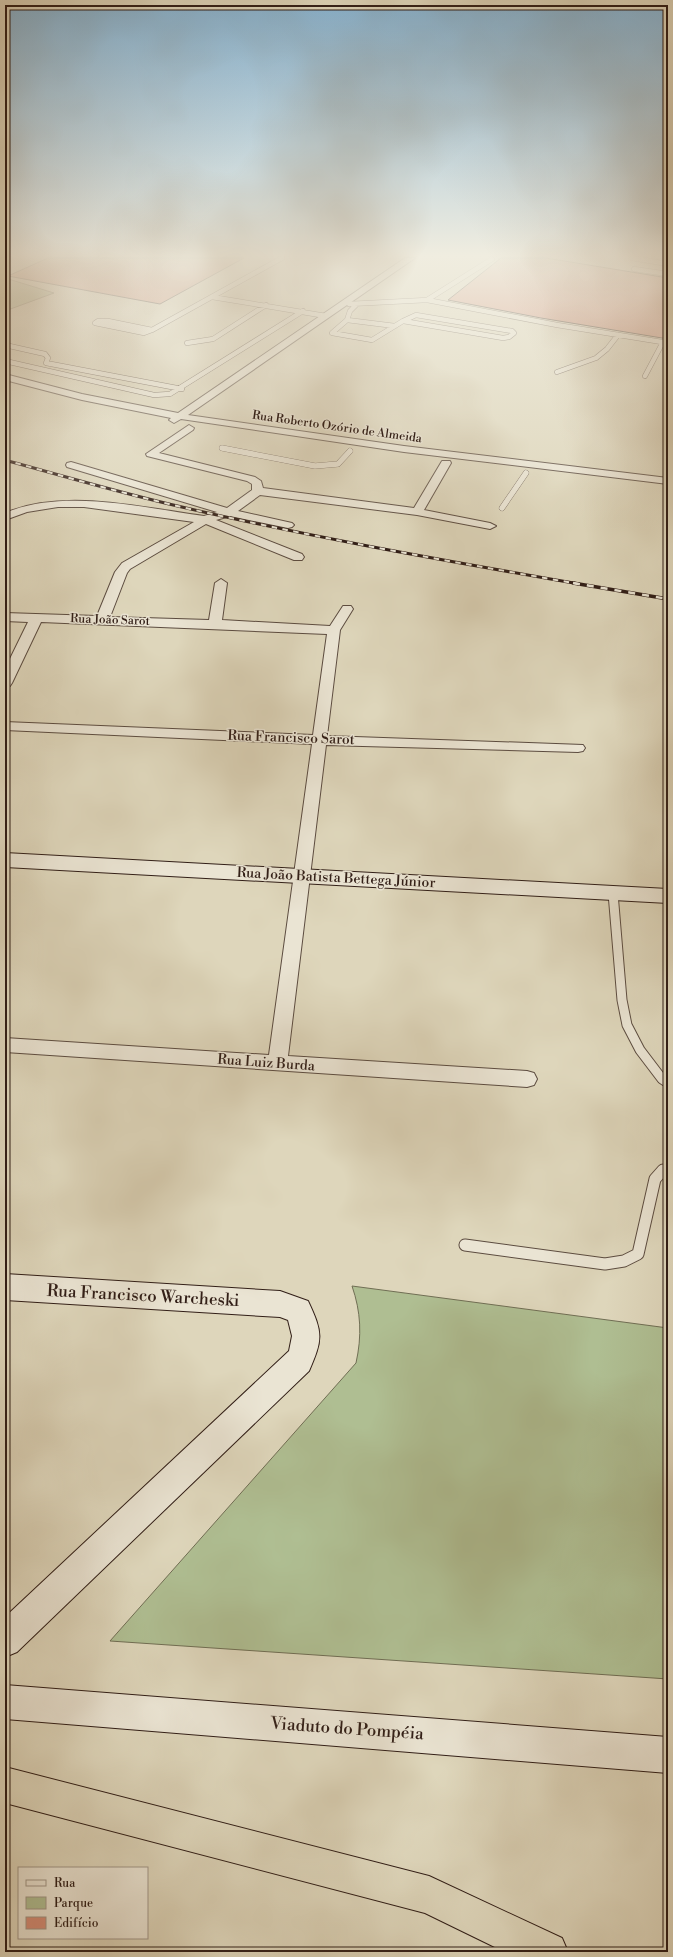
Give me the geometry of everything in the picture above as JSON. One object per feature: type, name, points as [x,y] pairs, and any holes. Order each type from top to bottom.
[{"type":"highway","points":[[5,1785],[430,1895],[548,1952]]},
{"type":"main road","name":"Rua João Batista Bettega Júnior","points":[[5,860],[668,896]]},
{"type":"main road","name":"Rua Francisco Warcheski","points":[[5,1287],[280,1304],[298,1310],[306,1325],[307,1344],[299,1361],[5,1640]]},
{"type":"main road","name":"Viaduto do Pompéia","points":[[16,1703],[668,1755]]},
{"type":"street","points":[[168,424],[277,349]]},
{"type":"street","name":"Rua Roberto Ozório de Almeida","points":[[5,377],[33,385],[179,417],[353,447],[528,469],[668,481]]},
{"type":"street","points":[[20,391],[33,385]]},
{"type":"street","points":[[5,387],[192,429],[151,454],[251,479],[257,483],[258,490]]},
{"type":"street","points":[[127,415],[138,408]]},
{"type":"street","points":[[233,436],[353,447],[446,463],[528,469],[668,490]]},
{"type":"street","points":[[417,512],[446,463]]},
{"type":"street","points":[[71,466],[229,512],[288,525]]},
{"type":"street","points":[[102,620],[121,572],[126,566],[205,520],[229,512],[258,490],[417,512],[490,526]]},
{"type":"street","points":[[5,517],[24,509],[43,506],[84,504],[205,520],[298,557]]},
{"type":"street","points":[[215,624],[221,582]]},
{"type":"street","points":[[276,1064],[303,876],[318,740],[334,630],[346,609]]},
{"type":"street","name":"Rua João Sarot","points":[[5,617],[215,624],[334,630]]},
{"type":"street","points":[[5,683],[36,618]]},
{"type":"street","name":"Rua Francisco Sarot","points":[[5,726],[318,740],[578,748]]},
{"type":"street","name":"Rua Luiz Burda","points":[[5,1045],[276,1064],[527,1079]]},
{"type":"lane","points":[[24,349],[45,354],[48,358],[46,363],[182,389]]},
{"type":"lane","points":[[5,361],[154,395],[170,394],[182,389],[245,349]]},
{"type":"lane","points":[[557,372],[596,358],[607,349]]},
{"type":"lane","points":[[645,376],[661,349]]},
{"type":"lane","points":[[222,448],[315,466],[338,464],[353,447]]},
{"type":"lane","points":[[502,508],[528,469]]},
{"type":"lane","points":[[613,893],[622,1000],[627,1025],[640,1050],[662,1079],[668,1083]]},
{"type":"lane","points":[[465,1246],[605,1264],[624,1260],[638,1254],[654,1179],[663,1170],[668,1170]]},
{"type":"green space","points":[[352,1286],[668,1328],[668,1679],[110,1641],[356,1363],[360,1324]]},
{"type":"railway","points":[[5,460],[128,494],[220,516],[373,547],[579,584]]},
{"type":"railway","points":[[573,583],[668,599]]}]
